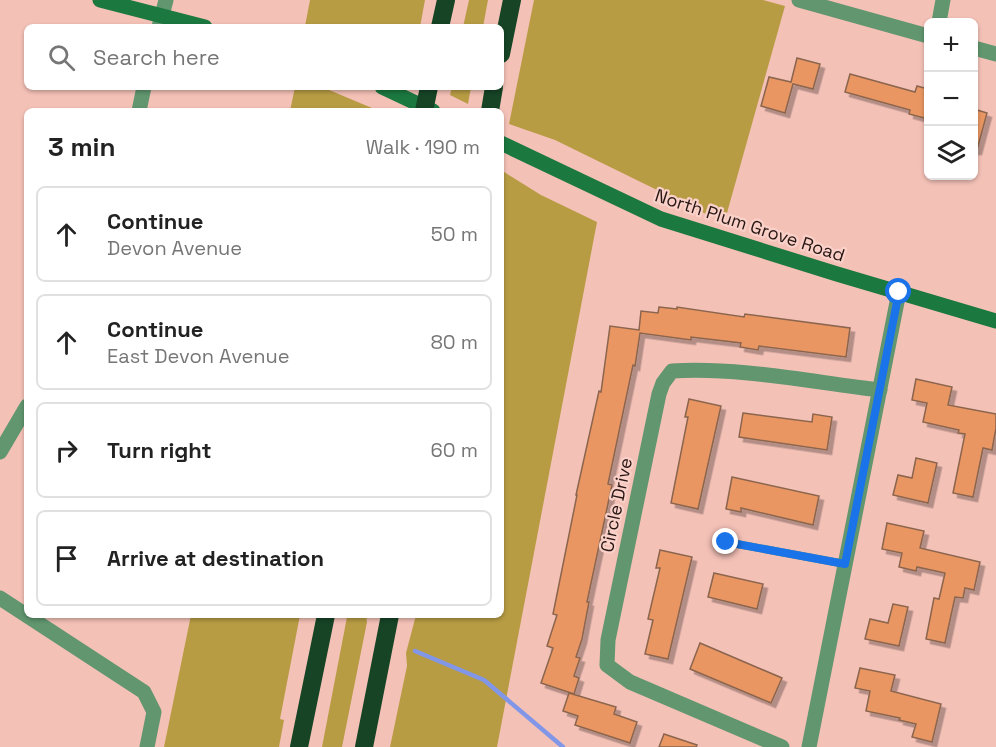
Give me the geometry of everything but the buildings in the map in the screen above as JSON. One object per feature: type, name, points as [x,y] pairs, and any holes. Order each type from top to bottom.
[{"type":"highway","points":[[441,24],[446,0]]},
{"type":"highway","points":[[504,39],[512,0]]},
{"type":"highway","points":[[425,108],[428,90]]},
{"type":"highway","points":[[490,108],[494,90]]},
{"type":"highway","points":[[299,747],[325,618]]},
{"type":"highway","points":[[364,747],[389,618]]},
{"type":"street","points":[[100,0],[160,21],[182,24]]},
{"type":"street","points":[[160,21],[166,0]]},
{"type":"street","points":[[799,0],[924,35]]},
{"type":"street","points":[[940,18],[943,0]]},
{"type":"street","points":[[978,49],[996,54]]},
{"type":"street","points":[[140,108],[143,90]]},
{"type":"street","points":[[389,90],[427,108]]},
{"type":"street","name":"North Plum Grove Road","points":[[504,144],[662,219],[996,321]]},
{"type":"street","points":[[809,747],[899,292]]},
{"type":"street","name":"Circle Drive","points":[[782,747],[630,682],[607,665],[608,640],[659,394],[663,382],[672,371],[696,370],[762,375],[880,390]]},
{"type":"street","points":[[0,452],[23,424]]},
{"type":"street","points":[[0,598],[24,614]]},
{"type":"street","points":[[31,618],[144,692],[154,712],[147,747]]},
{"type":"lane","points":[[726,542],[845,564]]},
{"type":"shaded area","points":[[310,0],[425,0],[421,24],[305,24]]},
{"type":"shaded area","points":[[469,0],[488,0],[484,24],[464,24]]},
{"type":"shaded area","points":[[534,0],[763,0],[785,6],[725,220],[706,214],[555,140],[509,124]]},
{"type":"shaded area","points":[[294,90],[329,90],[372,108],[291,108]]},
{"type":"shaded area","points":[[451,90],[470,90],[468,104],[450,95]]},
{"type":"shaded area","points":[[504,172],[541,195],[597,222],[497,747],[390,747],[407,666],[406,653],[415,618],[504,618]]},
{"type":"shaded area","points":[[190,618],[299,618],[280,719],[284,720],[279,747],[164,747]]},
{"type":"shaded area","points":[[347,618],[366,618],[342,747],[322,747]]},
{"type":"waterway","points":[[415,651],[484,680],[563,747]]},
{"type":"route","points":[[726,542],[845,564],[899,292]]}]
